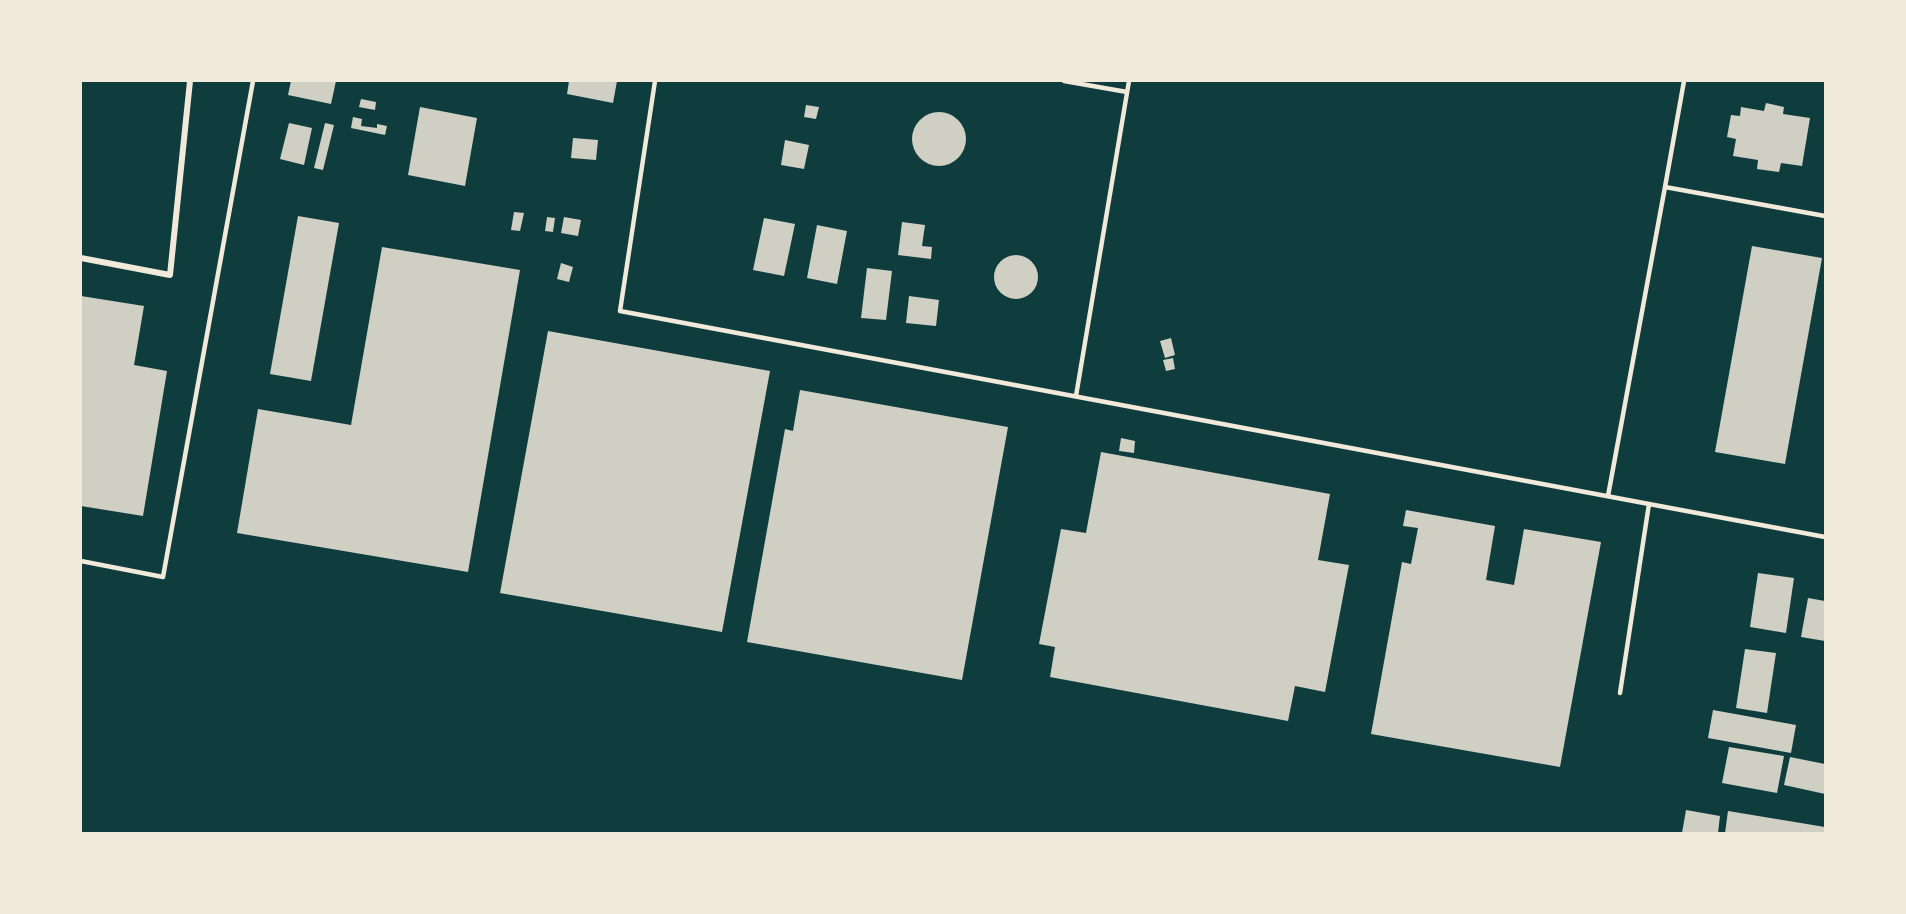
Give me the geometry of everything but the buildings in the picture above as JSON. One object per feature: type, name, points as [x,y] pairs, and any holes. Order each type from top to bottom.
[{"type":"street","points":[[81,258],[170,275],[190,81]]},
{"type":"lane","points":[[81,561],[164,577],[253,81]]},
{"type":"lane","points":[[655,81],[620,311],[1825,537]]},
{"type":"lane","points":[[1064,81],[1127,92]]},
{"type":"lane","points":[[1076,396],[1129,81]]},
{"type":"lane","points":[[1608,496],[1684,81]]},
{"type":"lane","points":[[1665,187],[1825,216]]},
{"type":"lane","points":[[1620,693],[1649,504]]}]
